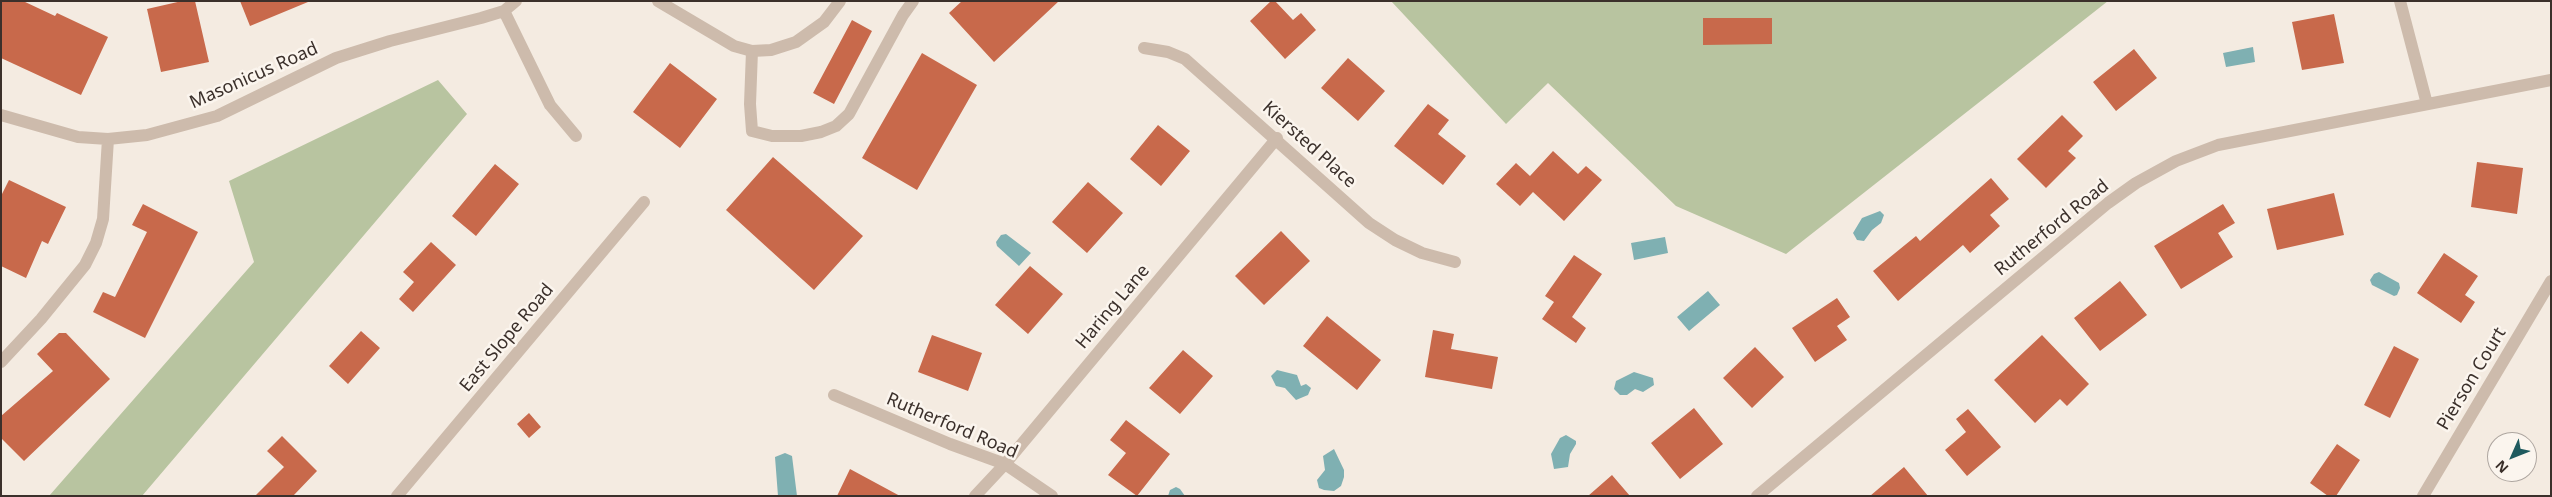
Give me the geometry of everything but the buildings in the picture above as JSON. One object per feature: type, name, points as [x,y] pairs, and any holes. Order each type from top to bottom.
[{"type":"street","name":"Masonicus Road","points":[[1,116],[78,137],[108,139],[147,135],[217,116],[336,58],[390,41],[504,11],[516,1]]},
{"type":"street","points":[[658,1],[734,46],[752,51],[771,50],[796,42],[824,22],[840,1]]},
{"type":"street","points":[[752,51],[750,104],[752,131],[772,136],[801,136],[821,132],[836,126],[849,114],[903,15],[913,1]]},
{"type":"street","points":[[2400,1],[2426,104]]},
{"type":"street","points":[[504,11],[550,105],[576,136]]},
{"type":"street","name":"Kiersted Place","points":[[1144,48],[1168,52],[1186,59],[1277,138],[1369,223],[1395,240],[1422,253],[1455,262]]},
{"type":"street","name":"Rutherford Road","points":[[1757,496],[2108,203],[2136,183],[2176,161],[2218,145],[2551,80]]},
{"type":"street","name":"Haring Lane","points":[[975,496],[1005,464],[1277,138]]},
{"type":"street","points":[[1,362],[41,319],[85,265],[96,243],[103,219],[108,139]]},
{"type":"street","name":"East Slope Road","points":[[397,496],[644,202]]},
{"type":"street","name":"Pierson Court","points":[[2423,496],[2551,281]]},
{"type":"street","name":"Rutherford Road","points":[[834,395],[950,444],[1005,464],[1052,496]]},
{"type":"green space","points":[[1391,1],[2108,1],[1786,254],[1676,206],[1548,83],[1506,124]]},
{"type":"green space","points":[[438,80],[467,114],[142,496],[49,496],[254,262],[229,181]]},
{"type":"water","points":[[2253,47],[2255,62],[2226,67],[2223,53]]},
{"type":"water","points":[[1880,211],[1884,215],[1881,223],[1872,230],[1864,241],[1857,240],[1853,233],[1862,218]]},
{"type":"water","points":[[1006,234],[1031,253],[1019,266],[997,246],[996,242],[1001,235]]},
{"type":"water","points":[[1665,237],[1668,253],[1634,260],[1631,243]]},
{"type":"water","points":[[2379,272],[2399,283],[2400,288],[2397,295],[2394,296],[2372,285],[2370,280],[2374,274]]},
{"type":"water","points":[[1708,291],[1720,305],[1689,331],[1677,317]]},
{"type":"water","points":[[1277,370],[1297,375],[1301,386],[1306,384],[1311,388],[1308,395],[1296,400],[1285,388],[1276,386],[1271,376]]},
{"type":"water","points":[[1634,372],[1653,378],[1654,385],[1643,392],[1635,389],[1627,395],[1620,395],[1614,389],[1616,381]]},
{"type":"water","points":[[1566,435],[1576,441],[1570,454],[1568,467],[1554,469],[1551,454],[1560,438]]},
{"type":"water","points":[[1334,449],[1344,470],[1344,477],[1341,486],[1334,491],[1324,490],[1319,488],[1317,480],[1325,470],[1323,456]]},
{"type":"water","points":[[785,453],[792,456],[797,496],[778,496],[775,457]]},
{"type":"water","points":[[1176,487],[1185,496],[1168,496],[1170,490]]}]
